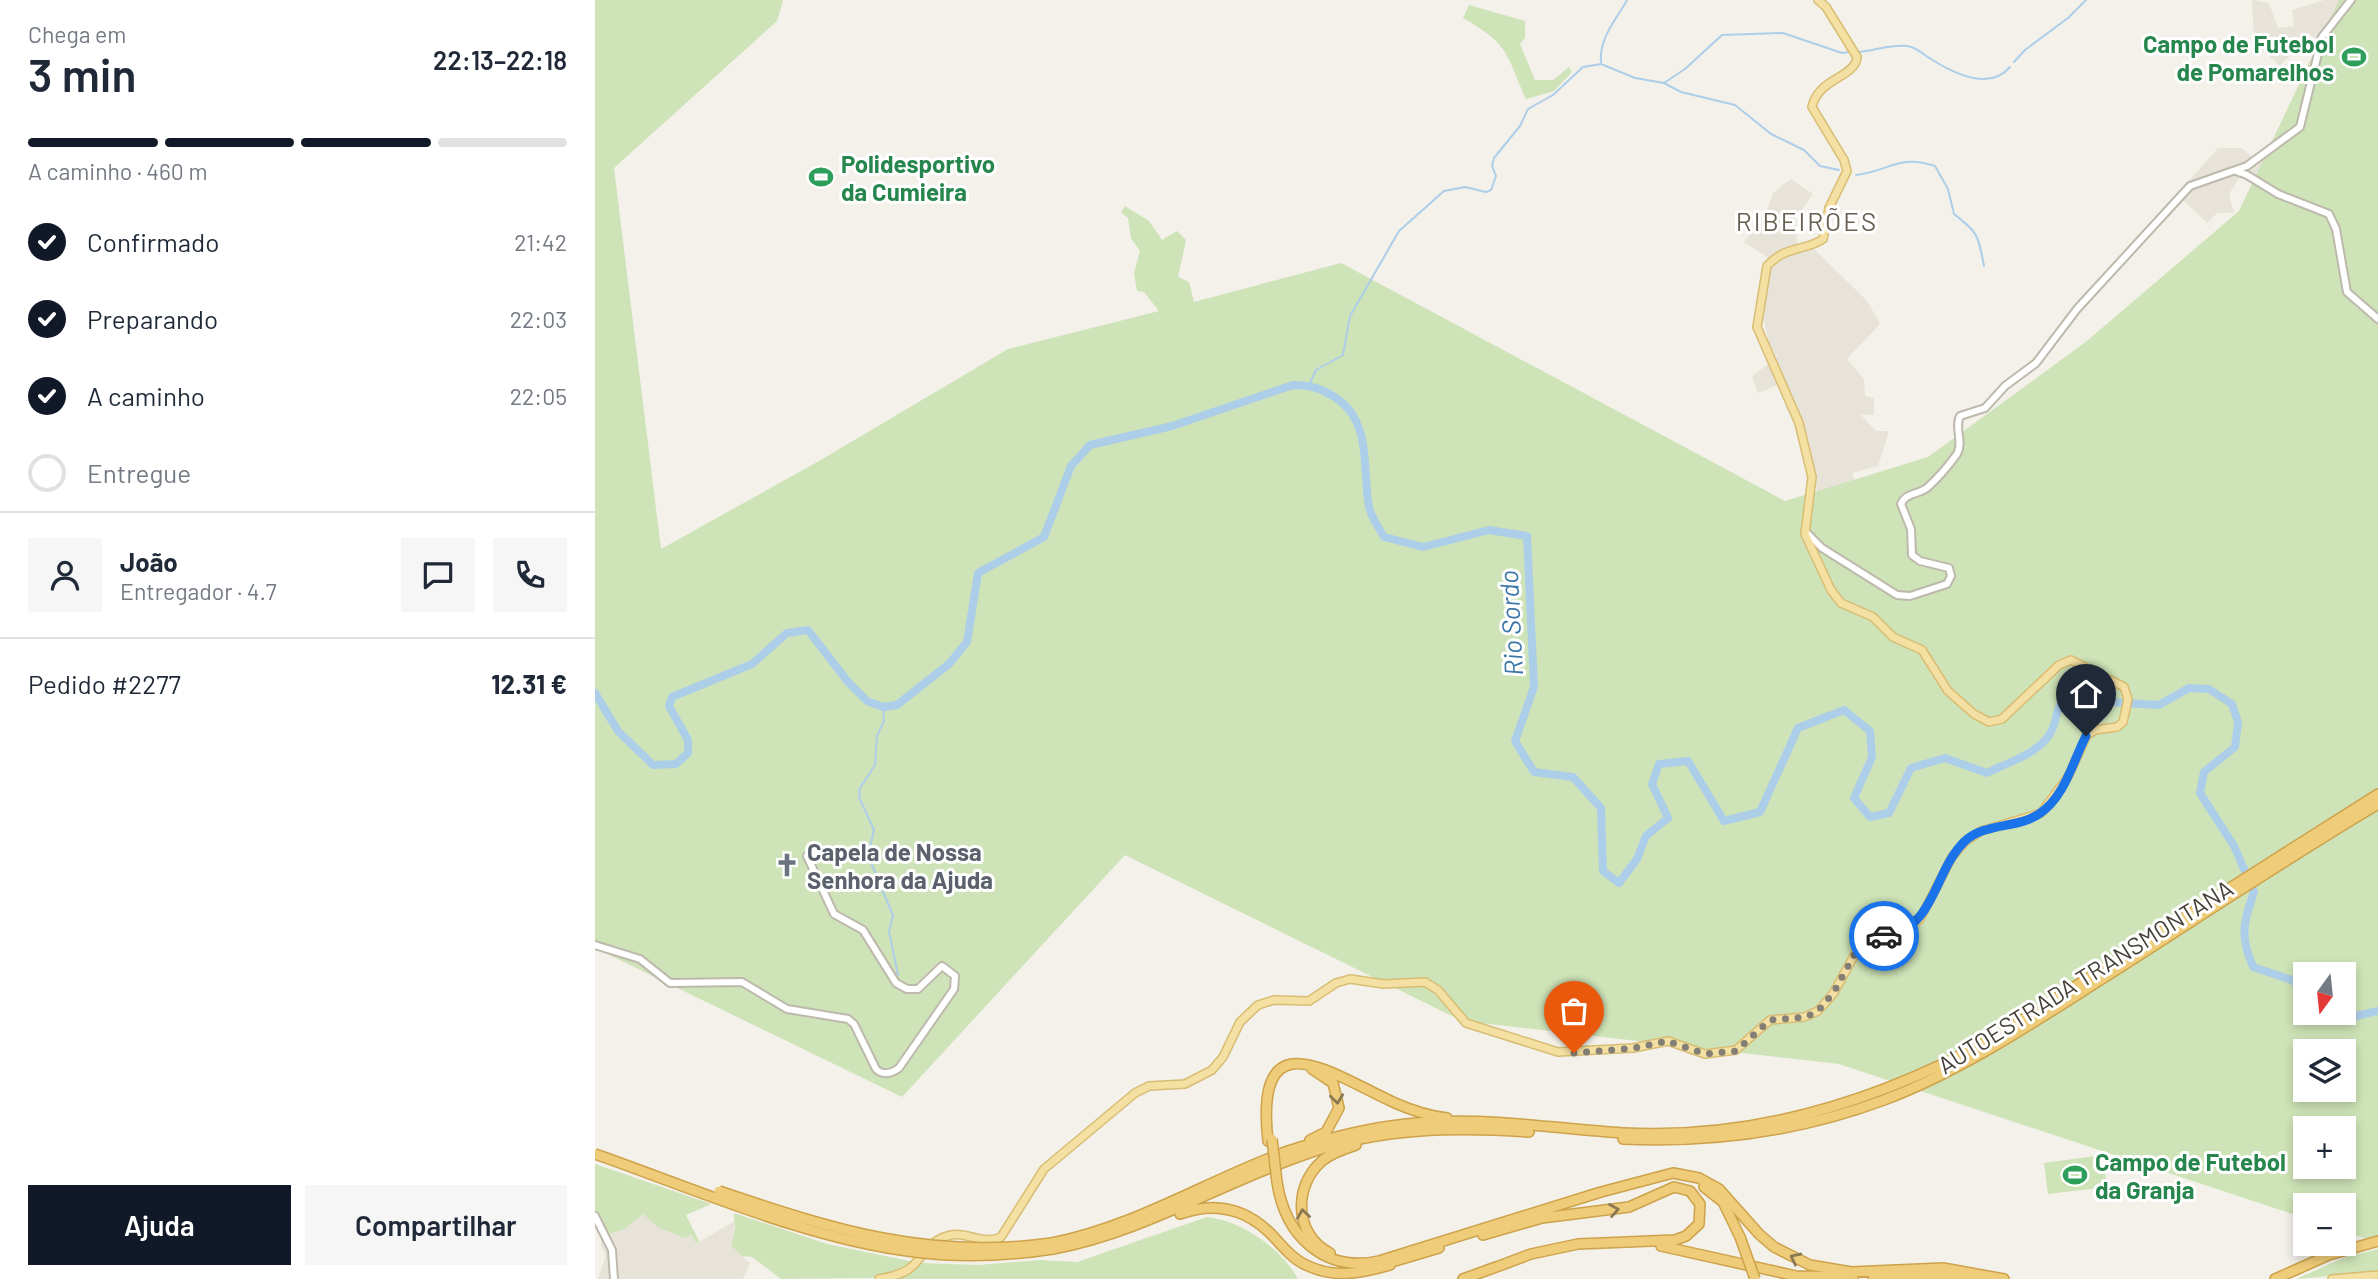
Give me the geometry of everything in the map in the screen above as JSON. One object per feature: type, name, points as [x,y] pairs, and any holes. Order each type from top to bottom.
[{"type":"highway","name":"AUTOESTRADA TRANSMONTANA","points":[[595,1149],[805,1219],[890,1241],[980,1248],[1052,1246],[1145,1215],[1287,1152],[1345,1134],[1392,1126],[1424,1122],[1493,1123],[1627,1133],[1740,1127],[1794,1118],[1878,1093],[1937,1069],[1997,1036],[2127,958],[2357,812],[2378,794]]},
{"type":"highway","name":"AUTOESTRADA TRANSMONTANA","points":[[2357,812],[2378,804]]},
{"type":"highway","name":"AUTOESTRADA TRANSMONTANA","points":[[595,1154],[796,1224],[890,1248],[972,1256],[1052,1246],[1091,1241],[1148,1222],[1314,1151],[1355,1140],[1425,1130],[1488,1129],[1627,1139],[1693,1139],[1743,1135],[1827,1118],[1931,1081],[2046,1015],[2127,958]]},
{"type":"highway","points":[[1394,1259],[1354,1264],[1336,1261],[1312,1250],[1302,1241],[1286,1216],[1275,1182],[1265,1096],[1268,1086],[1282,1069],[1305,1062],[1321,1065],[1423,1113],[1493,1123]]},
{"type":"highway","points":[[1270,1140],[1273,1088],[1279,1080],[1297,1069],[1319,1070],[1333,1083],[1339,1100],[1335,1121],[1327,1132],[1287,1152]]},
{"type":"highway","points":[[1394,1259],[1353,1260],[1323,1249],[1305,1227],[1301,1207],[1303,1190],[1315,1167],[1332,1154],[1365,1143],[1420,1134],[1425,1130]]},
{"type":"highway","points":[[1148,1222],[1157,1222],[1198,1207],[1222,1207],[1252,1218],[1290,1254],[1315,1269],[1349,1274],[1660,1174],[1686,1174],[1714,1186],[1774,1247],[1810,1265],[1851,1272],[1914,1267],[1953,1268],[2004,1279]]},
{"type":"highway","points":[[1522,1224],[1673,1178],[1698,1183],[1711,1191],[1731,1214],[1743,1238]]},
{"type":"highway","points":[[1714,1186],[1734,1212],[1757,1279]]},
{"type":"highway","points":[[1459,1239],[1560,1215],[1629,1207],[1674,1187],[1690,1191],[1696,1197],[1701,1210],[1695,1229],[1675,1240],[1578,1244],[1523,1256],[1463,1279]]},
{"type":"highway","points":[[1491,1269],[1573,1246],[1624,1242],[1675,1248],[1820,1279],[1921,1270],[1965,1273],[1994,1279]]},
{"type":"highway","points":[[2275,1279],[2329,1255],[2378,1243]]},
{"type":"highway","points":[[2284,1279],[2330,1259],[2378,1243]]},
{"type":"highway","points":[[1474,1279],[1551,1253],[1602,1245],[1659,1247],[1797,1279]]},
{"type":"highway","points":[[1711,1259],[1783,1279]]},
{"type":"highway","points":[[1873,1279],[1922,1275],[1972,1279]]},
{"type":"highway","points":[[1897,1279],[1922,1275]]},
{"type":"main road","points":[[879,1279],[907,1270],[929,1245],[940,1238],[954,1234],[988,1240],[1001,1237],[1042,1172],[1132,1095],[1145,1087],[1185,1084],[1212,1070],[1224,1055],[1240,1022],[1258,1005],[1274,1000],[1309,1001],[1342,980],[1361,979],[1383,984],[1423,981],[1436,989],[1466,1023],[1558,1052],[1635,1048],[1667,1041],[1705,1054],[1736,1051],[1770,1020],[1806,1017],[1818,1011],[1832,996],[1860,945],[1871,938],[1901,932],[1919,921],[1952,857],[1966,841],[1981,831],[2041,813],[2069,777],[2087,735],[2122,724],[2126,715],[2126,692],[2116,681],[2080,662],[2069,660],[2058,667],[2005,718],[1995,722],[1981,719],[1948,691],[1920,649],[1896,638],[1874,618],[1838,601],[1804,531],[1811,489],[1810,467],[1794,406],[1759,335],[1756,323],[1767,266],[1796,247],[1817,244],[1823,239],[1829,208],[1847,171],[1844,160],[1812,107],[1814,98],[1825,84],[1856,64],[1857,57],[1840,27],[1818,0]]},
{"type":"main road","points":[[2332,1279],[2378,1275]]},
{"type":"street","points":[[1804,531],[1828,552],[1899,595],[1910,596],[1947,584],[1951,576],[1949,568],[1920,561],[1912,555],[1911,529],[1901,504],[1906,497],[1927,488],[1956,454],[1960,416],[1985,408],[2005,386],[2036,363],[2077,309],[2187,188],[2200,180],[2250,164],[2301,125],[2322,37],[2351,0]]},
{"type":"street","points":[[2250,164],[2249,172],[2252,177]]},
{"type":"street","points":[[2234,171],[2252,177],[2273,192],[2329,214],[2336,229],[2347,292],[2378,319]]},
{"type":"street","points":[[1815,557],[1821,552],[1828,552]]},
{"type":"street","points":[[595,945],[640,959],[670,983],[742,982],[787,1009],[848,1019],[854,1024],[876,1069],[889,1073],[899,1066],[954,989],[955,976],[947,967],[939,967],[923,986],[912,990],[901,986],[891,977],[865,932],[834,914],[807,856]]},
{"type":"street","points":[[595,1216],[603,1226],[613,1253],[614,1279]]},
{"type":"shaded area","points":[[2252,0],[2269,3],[2278,28],[2294,26],[2292,10],[2324,0],[2378,0],[2325,86],[2315,38],[2309,34],[2280,66],[2257,44],[2254,40]]},
{"type":"shaded area","points":[[2280,138],[2268,194],[2240,177],[2229,194],[2234,213],[2217,213],[2207,223],[2177,194],[2218,148],[2242,148],[2252,157]]},
{"type":"shaded area","points":[[1791,179],[1813,194],[1795,219],[1797,244],[1801,248],[1813,248],[1868,302],[1880,324],[1847,359],[1864,379],[1865,396],[1874,398],[1874,415],[1860,414],[1876,431],[1889,431],[1878,466],[1852,473],[1855,481],[1818,496],[1808,437],[1786,382],[1758,393],[1752,376],[1777,357],[1769,344],[1763,314],[1767,276],[1776,263],[1744,242],[1766,214],[1773,193]]},
{"type":"shaded area","points":[[643,1214],[662,1229],[686,1238],[691,1233],[697,1243],[735,1221],[731,1246],[750,1263],[743,1279],[598,1279],[606,1255],[601,1246],[601,1237],[625,1229]]},
{"type":"green space","points":[[595,0],[783,0],[777,21],[614,168],[661,549],[819,461],[1008,349],[1159,311],[1144,292],[1137,291],[1134,273],[1140,251],[1131,238],[1128,218],[1121,212],[1125,206],[1149,221],[1162,240],[1177,231],[1186,240],[1178,277],[1189,282],[1194,302],[1341,263],[1785,501],[1928,457],[2087,341],[2239,211],[2339,0],[2378,0],[2378,1243],[2356,1235],[2356,1193],[2293,1193],[2293,1214],[1839,1064],[1462,1021],[1125,855],[902,1097],[595,948]]},
{"type":"green space","points":[[1469,5],[1525,21],[1525,38],[1520,44],[1535,80],[1553,80],[1569,67],[1572,72],[1554,91],[1526,99],[1509,60],[1498,43],[1463,18]]},
{"type":"green space","name":"Campo de Futebol da Granja","points":[[2103,1155],[2107,1187],[2048,1194],[2044,1163]]},
{"type":"green space","points":[[595,1164],[711,1204],[686,1215],[699,1241],[696,1243],[691,1234],[686,1238],[659,1228],[643,1214],[625,1229],[609,1234],[595,1213]]},
{"type":"green space","points":[[734,1213],[827,1244],[914,1262],[901,1270],[871,1278],[781,1279],[752,1257],[742,1256],[731,1246],[735,1227]]},
{"type":"green space","points":[[1207,1217],[1234,1224],[1259,1238],[1282,1257],[1298,1279],[890,1279],[920,1263],[978,1265],[1040,1260],[1077,1262]]},
{"type":"green space","points":[[2378,1249],[2378,1272],[2296,1279],[2346,1257]]},
{"type":"waterway","points":[[1601,62],[1605,37],[1627,0]]},
{"type":"waterway","points":[[2014,62],[2086,0]]},
{"type":"waterway","points":[[1309,385],[1316,370],[1343,355],[1350,316],[1399,231],[1444,191],[1465,187],[1486,192],[1491,190],[1496,176],[1492,166],[1494,158],[1520,126],[1528,109],[1553,95],[1583,67],[1601,64],[1635,78],[1664,83],[1685,69],[1722,35],[1783,33],[1842,53],[1849,52]]},
{"type":"waterway","points":[[1858,52],[1895,46],[1911,47],[1950,70],[1971,78],[1992,78],[2010,67]]},
{"type":"waterway","points":[[1664,83],[1681,92],[1735,105],[1771,134],[1804,150],[1820,166],[1839,170]]},
{"type":"waterway","points":[[1856,175],[1903,163],[1935,166],[1948,189],[1954,214],[1976,235],[1984,266]]},
{"type":"waterway","name":"Rio Sordo","points":[[595,693],[618,731],[653,765],[676,764],[688,753],[688,740],[669,706],[672,697],[752,664],[787,633],[808,630],[848,682],[867,701],[883,707],[897,705],[949,664],[967,642],[978,573],[1044,537],[1071,466],[1090,445],[1172,426],[1293,385],[1312,387],[1339,400],[1357,422],[1364,449],[1369,507],[1384,537],[1423,547],[1489,530],[1527,536],[1534,687],[1515,741],[1534,772],[1573,777],[1601,808],[1603,871],[1619,883],[1637,859],[1646,836],[1668,818],[1652,784],[1659,764],[1688,761],[1724,821],[1760,812],[1798,728],[1844,710],[1870,731],[1872,757],[1854,798],[1870,817],[1889,813],[1911,768],[1945,758],[1987,773],[2031,752],[2046,740],[2058,709],[2069,694],[2093,701],[2159,705],[2189,688],[2209,689],[2232,704],[2238,722],[2235,747],[2204,772],[2200,793],[2234,846],[2254,892],[2247,912],[2245,930],[2246,947],[2253,967],[2293,981]]},
{"type":"waterway","points":[[883,707],[884,721],[877,736],[875,765],[860,788],[859,797],[874,830],[869,851],[871,862],[893,916],[889,931],[898,975]]},
{"type":"waterway","name":"Rio Sordo","points":[[2356,1016],[2378,1011]]},
{"type":"way so far","points":[[1574,1053],[1635,1048],[1667,1041],[1705,1054],[1736,1051],[1770,1020],[1779,1017],[1806,1017],[1818,1011],[1834,992],[1859,946],[1869,939],[1884,936]]},
{"type":"place","name":"Campo de Futebol de Pomarelhos","points":[[2354,57]]},
{"type":"place","name":"Polidesportivo da Cumieira","points":[[821,177]]},
{"type":"place","name":"Capela de Nossa Senhora da Ajuda","points":[[787,865]]},
{"type":"place","name":"Campo de Futebol da Granja","points":[[2075,1175]]},
{"type":"district","name":"RIBEIRÕES","points":[[1807,220]]},
{"type":"route","points":[[1884,936],[1907,929],[1919,921],[1952,857],[1966,841],[1981,831],[2031,818],[2043,811],[2070,775],[2086,736]]}]
